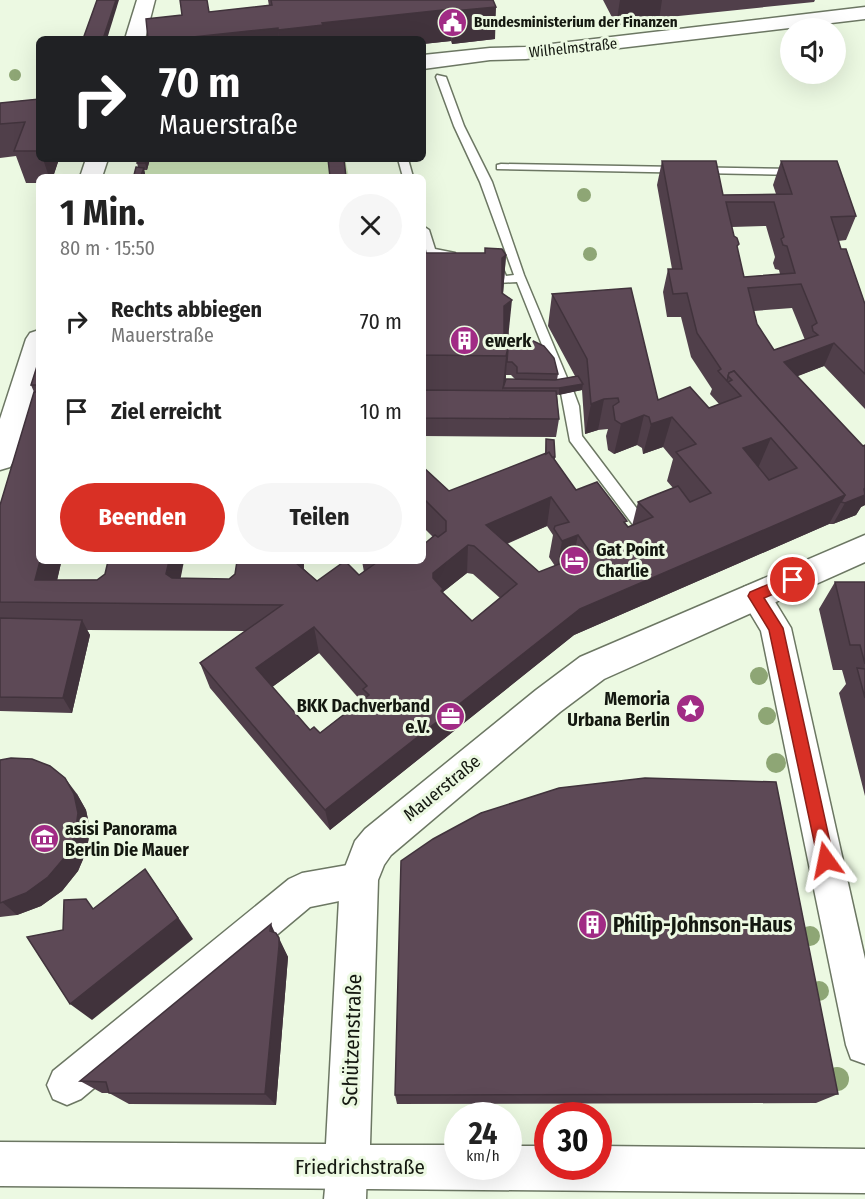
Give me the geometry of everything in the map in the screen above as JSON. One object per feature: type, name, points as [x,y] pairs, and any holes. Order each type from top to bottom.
[{"type":"street","points":[[136,36],[146,0]]},
{"type":"street","name":"Wilhelmstraße","points":[[426,62],[536,52],[865,13]]},
{"type":"street","points":[[0,460],[36,348]]},
{"type":"street","name":"Mauerstraße","points":[[359,880],[369,854],[388,832],[577,678],[614,658],[865,548]]},
{"type":"street","points":[[755,596],[776,628],[865,1045]]},
{"type":"street","points":[[67,1085],[302,891],[359,880]]},
{"type":"street","name":"Schützenstraße","points":[[346,1183],[359,880]]},
{"type":"street","name":"Friedrichstraße","points":[[0,1164],[346,1183],[865,1171]]},
{"type":"lane","points":[[441,77],[459,126],[486,183],[519,274]]},
{"type":"lane","points":[[501,168],[809,172]]},
{"type":"lane","points":[[426,239],[430,252],[468,259]]},
{"type":"lane","points":[[491,263],[502,280],[521,278],[566,389],[575,437],[642,526]]},
{"type":"green space","points":[[141,162],[346,162],[348,174],[138,174]]},
{"type":"building","points":[[97,0],[116,0],[104,36],[84,36]]},
{"type":"building","points":[[180,0],[207,0],[209,12],[272,5],[271,0],[493,0],[496,7],[453,11],[452,9],[278,30],[278,28],[202,36],[148,36],[146,19],[182,15]]},
{"type":"building","points":[[36,99],[36,151],[14,151],[25,122],[0,124],[0,103]]},
{"type":"building","points":[[662,161],[716,161],[723,195],[792,194],[781,161],[837,161],[856,216],[831,217],[841,249],[846,249],[865,304],[865,374],[834,343],[784,362],[863,446],[865,445],[865,495],[845,503],[841,502],[845,495],[734,371],[729,373],[727,381],[718,371],[721,369],[697,333],[687,293],[673,294],[668,269],[682,269]],"holes":[[[726,202],[774,202],[784,237],[781,239],[783,245],[787,246],[795,273],[744,277],[737,246],[739,244],[734,236]],[[801,284],[817,323],[812,326],[813,331],[818,335],[774,350],[757,324],[748,288]]]},
{"type":"building","points":[[328,162],[344,162],[346,174],[330,174]]},
{"type":"building","points":[[136,167],[144,168],[141,174],[134,174]]},
{"type":"building","points":[[485,248],[502,249],[506,255],[502,258],[502,293],[512,300],[504,306],[504,344],[508,348],[506,356],[426,355],[426,253],[485,253]]},
{"type":"building","points":[[631,288],[658,400],[690,387],[709,408],[741,396],[728,382],[732,380],[728,376],[729,373],[734,371],[845,495],[580,609],[325,810],[200,663],[282,605],[0,602],[0,505],[34,392],[36,392],[36,564],[39,564],[35,580],[97,580],[105,574],[107,564],[168,564],[166,574],[172,578],[229,579],[235,574],[237,564],[297,564],[317,581],[341,564],[348,564],[359,575],[375,564],[426,564],[426,542],[435,535],[438,537],[446,531],[446,521],[426,501],[426,470],[449,491],[549,452],[576,490],[597,482],[627,521],[624,522],[628,527],[653,517],[638,502],[650,497],[678,486],[690,502],[711,493],[676,452],[696,444],[672,417],[651,424],[649,417],[644,415],[621,424],[615,420],[613,406],[619,402],[618,398],[604,399],[591,404],[587,359],[552,294]],"holes":[[[771,438],[797,468],[769,480],[743,448]],[[551,497],[569,522],[555,526],[554,529],[562,541],[578,535],[590,552],[539,572],[486,525]],[[468,545],[474,546],[517,584],[472,621],[441,591],[443,589],[433,578],[433,573]],[[314,627],[367,686],[363,689],[369,695],[320,733],[314,727],[310,730],[256,668]]]},
{"type":"building","points":[[504,335],[525,337],[544,346],[554,358],[558,374],[517,373],[517,367],[512,362],[507,362],[508,348],[504,344]]},
{"type":"building","points":[[36,369],[36,385],[31,385]]},
{"type":"building","points":[[578,376],[583,384],[559,388],[503,388],[506,379],[555,380]]},
{"type":"building","points":[[426,390],[556,391],[559,419],[426,418]]},
{"type":"building","points":[[546,439],[554,440],[555,457],[552,457],[549,452],[546,454]]},
{"type":"building","points":[[835,582],[865,582],[865,664],[860,645],[850,645]]},
{"type":"building","points":[[0,618],[82,620],[63,698],[0,697]]},
{"type":"building","points":[[857,668],[865,669],[865,698]]},
{"type":"building","name":"asisi Panorama Berlin Die Mauer","points":[[32,759],[50,766],[65,778],[74,794],[78,813],[75,835],[65,857],[48,877],[26,893],[0,903],[0,760]]},
{"type":"building","name":"Philip-Johnson-Haus","points":[[645,778],[776,782],[838,1094],[395,1095],[401,861],[433,839],[481,813],[559,788]]},
{"type":"building","points":[[145,869],[178,918],[70,1004],[27,937],[63,930],[64,900],[86,899],[93,909]]},
{"type":"building","points":[[271,924],[270,931],[276,933],[279,938],[279,946],[265,1094],[109,1093],[106,1082],[80,1081]]},
{"type":"place","name":"Bundesministerium der Finanzen","points":[[453,22]]},
{"type":"place","name":"ewerk","points":[[464,341]]},
{"type":"place","name":"Gat Point Charlie","points":[[575,560]]},
{"type":"place","name":"Memoria Urbana Berlin","points":[[691,709]]},
{"type":"place","name":"BKK Dachverband e.V.","points":[[451,716]]},
{"type":"place","name":"asisi Panorama Berlin Die Mauer","points":[[44,839]]},
{"type":"place","name":"Philip-Johnson-Haus","points":[[592,925]]},
{"type":"route","points":[[793,580],[755,596],[776,628],[826,860]]}]
